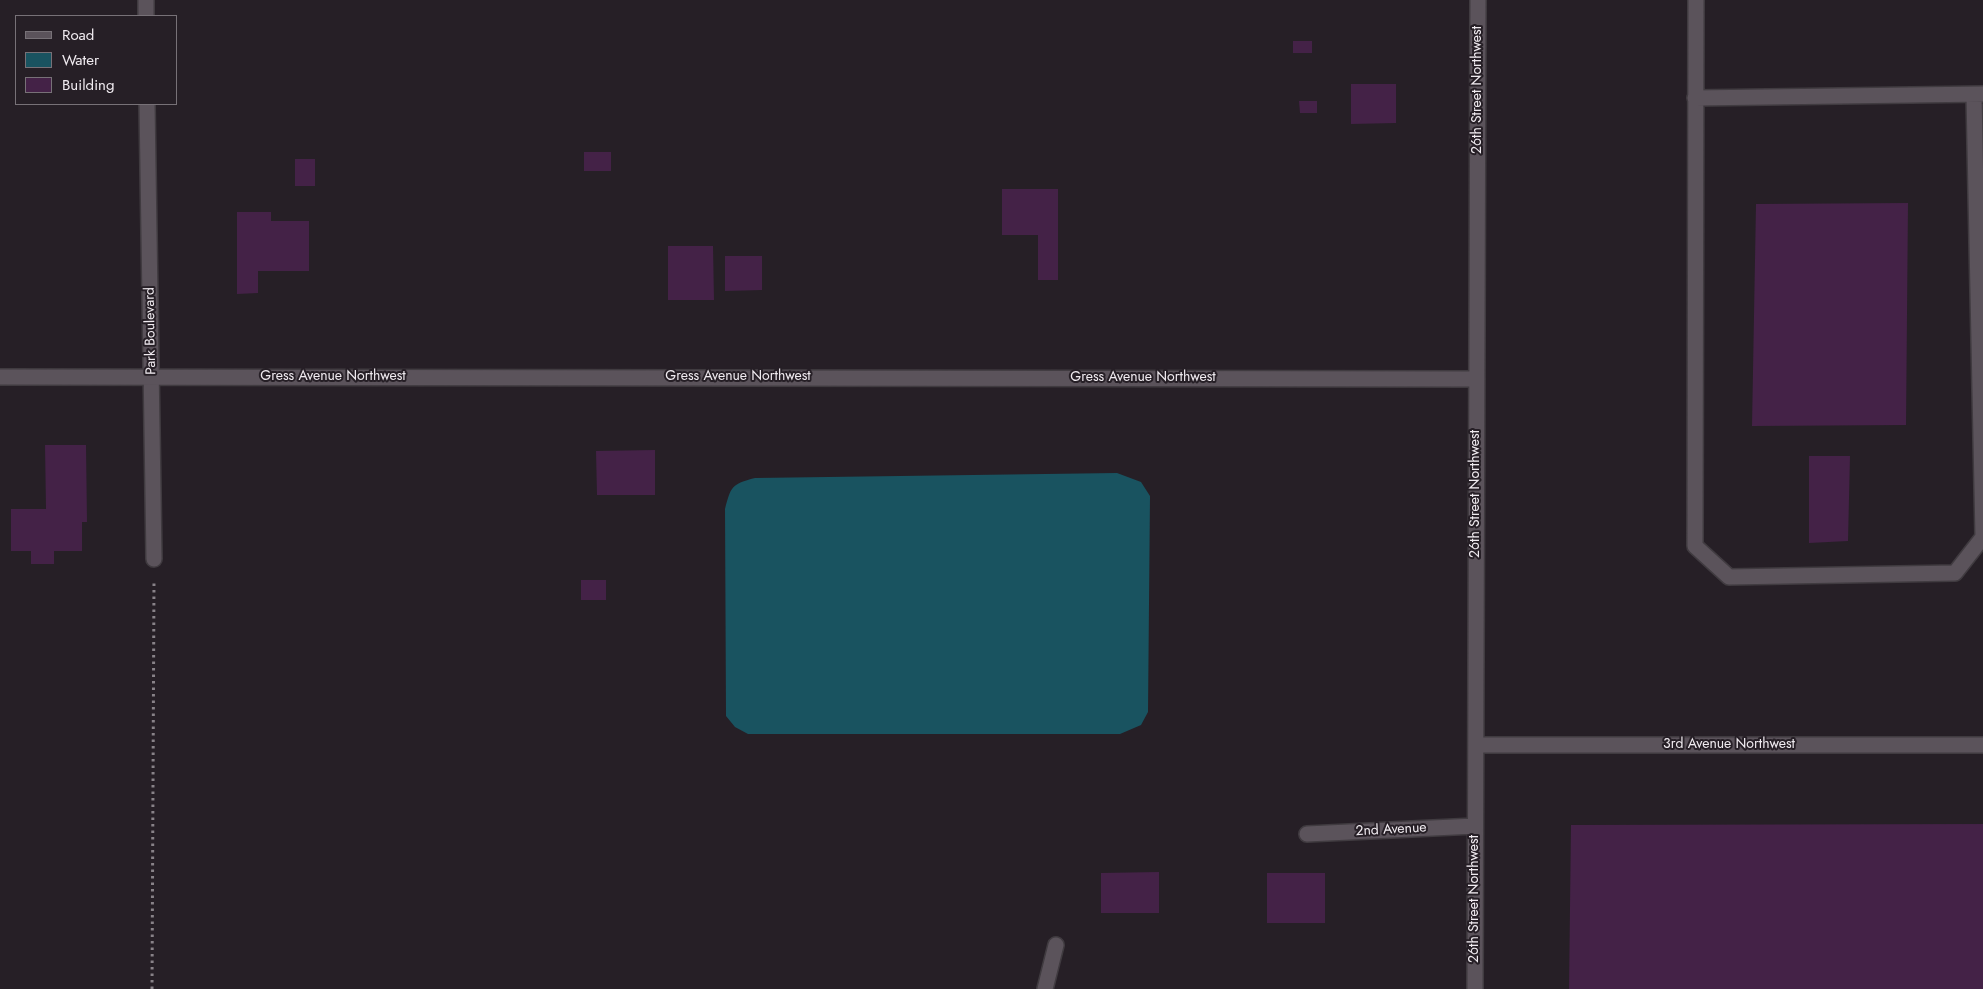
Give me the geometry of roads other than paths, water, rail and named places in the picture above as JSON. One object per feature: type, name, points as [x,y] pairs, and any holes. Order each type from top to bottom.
[{"type":"street","points":[[146,0],[146,15]]},
{"type":"street","name":"26th Street Northwest","points":[[1475,989],[1478,0]]},
{"type":"street","points":[[1695,98],[1978,94],[1982,538],[1955,573],[1729,577],[1695,546],[1695,98],[1696,0]]},
{"type":"street","name":"Park Boulevard","points":[[147,105],[154,559]]},
{"type":"street","name":"Gress Avenue Northwest","points":[[0,377],[1477,379]]},
{"type":"street","name":"3rd Avenue Northwest","points":[[1476,745],[1983,745]]},
{"type":"street","name":"2nd Avenue","points":[[1307,834],[1475,826]]},
{"type":"street","points":[[1045,989],[1056,945]]},
{"type":"water","points":[[1117,473],[1141,482],[1150,496],[1148,712],[1141,725],[1120,734],[748,734],[735,727],[726,716],[725,509],[731,491],[741,482],[755,478]]}]
